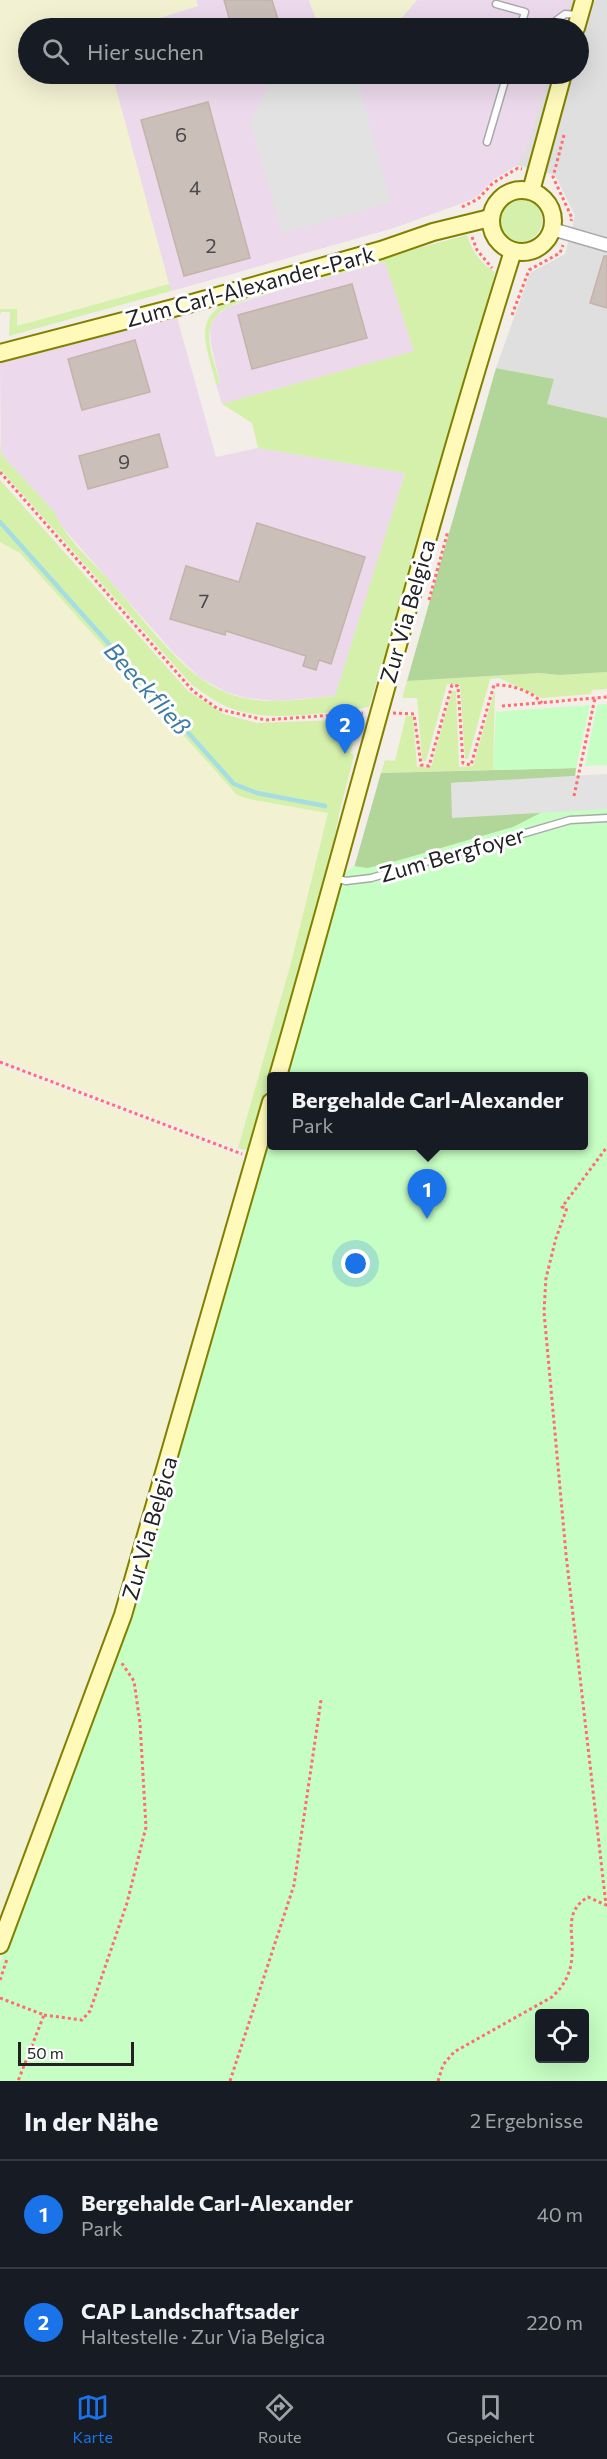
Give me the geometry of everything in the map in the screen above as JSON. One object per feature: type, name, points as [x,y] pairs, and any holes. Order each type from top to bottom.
[{"type":"street","points":[[531,191],[560,84]]},
{"type":"street","points":[[560,232],[550,206],[542,197],[531,191],[520,189],[509,192],[493,207],[490,219],[495,239],[503,247],[513,251],[523,253],[541,246],[560,232],[607,243]]},
{"type":"street","name":"Zum Carl-Alexander-Park","points":[[3,353],[185,305],[469,223],[490,219]]},
{"type":"street","name":"Zur Via Belgica","points":[[279,1072],[378,713],[513,251]]},
{"type":"street","name":"Zur Via Belgica","points":[[0,1945],[123,1615],[267,1116]]},
{"type":"lane","points":[[496,4],[525,12],[523,18]]},
{"type":"lane","points":[[560,18],[565,14],[579,18]]},
{"type":"lane","points":[[487,142],[504,84]]},
{"type":"lane","name":"Zum Bergfoyer","points":[[334,878],[346,881],[371,878],[570,820],[607,818]]},
{"type":"path","points":[[509,321],[529,270],[560,253],[560,232],[572,218],[553,177]]},
{"type":"path","points":[[466,206],[472,240],[484,261],[492,268],[525,278]]},
{"type":"path","points":[[0,472],[193,691],[218,709],[265,720],[378,713]]},
{"type":"path","points":[[427,606],[450,524]]},
{"type":"path","points":[[398,703],[394,713],[414,714],[421,765],[429,766],[452,685],[458,686],[463,763],[471,765],[494,685],[505,684],[537,697],[542,704]]},
{"type":"path","points":[[502,706],[607,697]]},
{"type":"path","points":[[574,796],[595,698]]},
{"type":"path","points":[[0,1062],[255,1159]]},
{"type":"path","points":[[438,2081],[442,2065],[454,2052],[552,1997],[560,1989],[571,1969],[573,1955],[570,1928],[573,1913],[582,1901],[588,1898],[606,1905],[566,1554],[544,1312],[546,1278],[556,1238],[567,1208],[562,1207],[607,1147]]},
{"type":"path","points":[[0,1998],[44,2014],[82,2020],[90,2011],[127,1903],[146,1827],[145,1784],[134,1681],[116,1655]]},
{"type":"path","points":[[230,2081],[294,1885],[321,1700]]},
{"type":"path","points":[[18,2081],[44,2014]]},
{"type":"shaded area","points":[[196,0],[309,0],[315,18],[159,18],[198,6]]},
{"type":"shaded area","points":[[417,0],[607,0],[607,418],[546,404],[554,379],[496,368],[530,273],[565,254],[575,216],[555,175],[517,165],[494,179],[475,198],[460,204],[393,228],[171,291],[115,84],[589,84],[589,18],[402,18]]},
{"type":"shaded area","points":[[417,0],[562,0],[570,2],[565,18],[402,18]]},
{"type":"shaded area","points":[[115,84],[546,84],[527,148],[517,165],[494,179],[475,198],[393,228],[171,291]]},
{"type":"shaded area","points":[[266,84],[359,84],[391,203],[282,233],[250,122],[267,90]]},
{"type":"shaded area","points":[[385,262],[415,351],[222,404],[216,384],[220,383],[211,344],[210,326],[216,316],[228,307],[286,288]]},
{"type":"shaded area","points":[[176,314],[216,457],[258,448],[405,473],[336,696],[277,701],[246,698],[226,692],[199,677],[172,651],[58,522],[55,513],[1,454],[0,361]]},
{"type":"shaded area","points":[[607,774],[607,809],[452,818],[451,783]]},
{"type":"green space","points":[[0,0],[196,0],[198,6],[159,18],[18,18],[18,84],[115,84],[169,284],[16,326],[17,309],[0,309]]},
{"type":"green space","points":[[309,0],[417,0],[402,18],[315,18]]},
{"type":"green space","points":[[520,198],[536,204],[542,220],[536,236],[520,242],[504,236],[498,220],[504,204]]},
{"type":"green space","points":[[467,235],[477,256],[495,272],[480,338],[406,601],[381,666],[369,707],[304,715],[270,716],[239,711],[220,703],[191,684],[0,469],[0,436],[1,454],[55,513],[72,540],[164,644],[199,677],[227,693],[253,700],[281,701],[335,696],[405,473],[258,448],[252,423],[222,404],[414,351],[385,262],[267,293],[224,309],[211,325],[209,339],[220,383],[216,384],[206,343],[207,321],[213,312],[240,296]]},
{"type":"green space","points":[[169,284],[171,291],[9,336],[10,312],[1,312],[0,315],[0,309],[17,309],[17,326]]},
{"type":"green space","points":[[496,368],[554,379],[547,404],[607,418],[607,672],[560,675],[539,673],[407,681]]},
{"type":"green space","points":[[0,480],[188,691],[224,714],[257,723],[361,719],[350,753],[354,755],[339,814],[327,877],[272,1072],[267,1072],[267,1091],[251,1148],[244,1150],[238,1148],[291,963],[328,813],[237,795],[20,553],[0,542]]},
{"type":"green space","points":[[0,542],[20,553],[229,786],[288,806],[328,812],[291,963],[238,1148],[0,1058]]},
{"type":"green space","points":[[607,672],[607,689],[592,690],[591,694],[542,698],[499,678],[490,679],[468,759],[465,759],[460,684],[447,684],[426,761],[422,761],[417,698],[402,698],[407,681],[539,673],[560,675]]},
{"type":"green space","points":[[495,689],[493,770],[381,773],[385,760],[395,761],[406,716],[413,716],[417,767],[431,767],[452,691],[456,691],[459,767],[473,766]]},
{"type":"green space","points":[[607,704],[607,765],[585,766],[597,705]]},
{"type":"green space","points":[[590,705],[576,768],[493,770],[496,712]]},
{"type":"green space","points":[[576,768],[575,777],[451,783],[567,812],[352,875],[381,773]]},
{"type":"green space","points":[[552,807],[607,808],[607,2081],[0,2081],[0,1962],[148,1565],[267,1147],[267,1150],[588,1150],[588,1072],[288,1072],[345,873],[354,866],[367,868],[513,827]]},
{"type":"green space","points":[[0,1067],[246,1161],[119,1604],[0,1919]]},
{"type":"building","points":[[224,0],[272,0],[278,18],[229,18]]},
{"type":"building","points":[[208,102],[250,258],[184,276],[141,120]]},
{"type":"building","points":[[604,256],[607,256],[607,308],[590,303]]},
{"type":"building","points":[[352,284],[367,338],[252,369],[238,315]]},
{"type":"building","points":[[135,340],[150,392],[82,410],[68,359]]},
{"type":"building","points":[[159,434],[168,467],[88,489],[79,456]]},
{"type":"building","points":[[257,523],[365,557],[331,664],[319,660],[316,670],[303,666],[306,656],[226,631],[225,635],[170,619],[186,566],[239,582]]},
{"type":"waterway","name":"Beeckfließ","points":[[0,522],[234,784],[257,793],[325,806]]},
{"type":"place","name":"CAP Landschaftsader","points":[[345,754]]},
{"type":"place","name":"Bergehalde Carl-Alexander","points":[[427,1219]]}]
